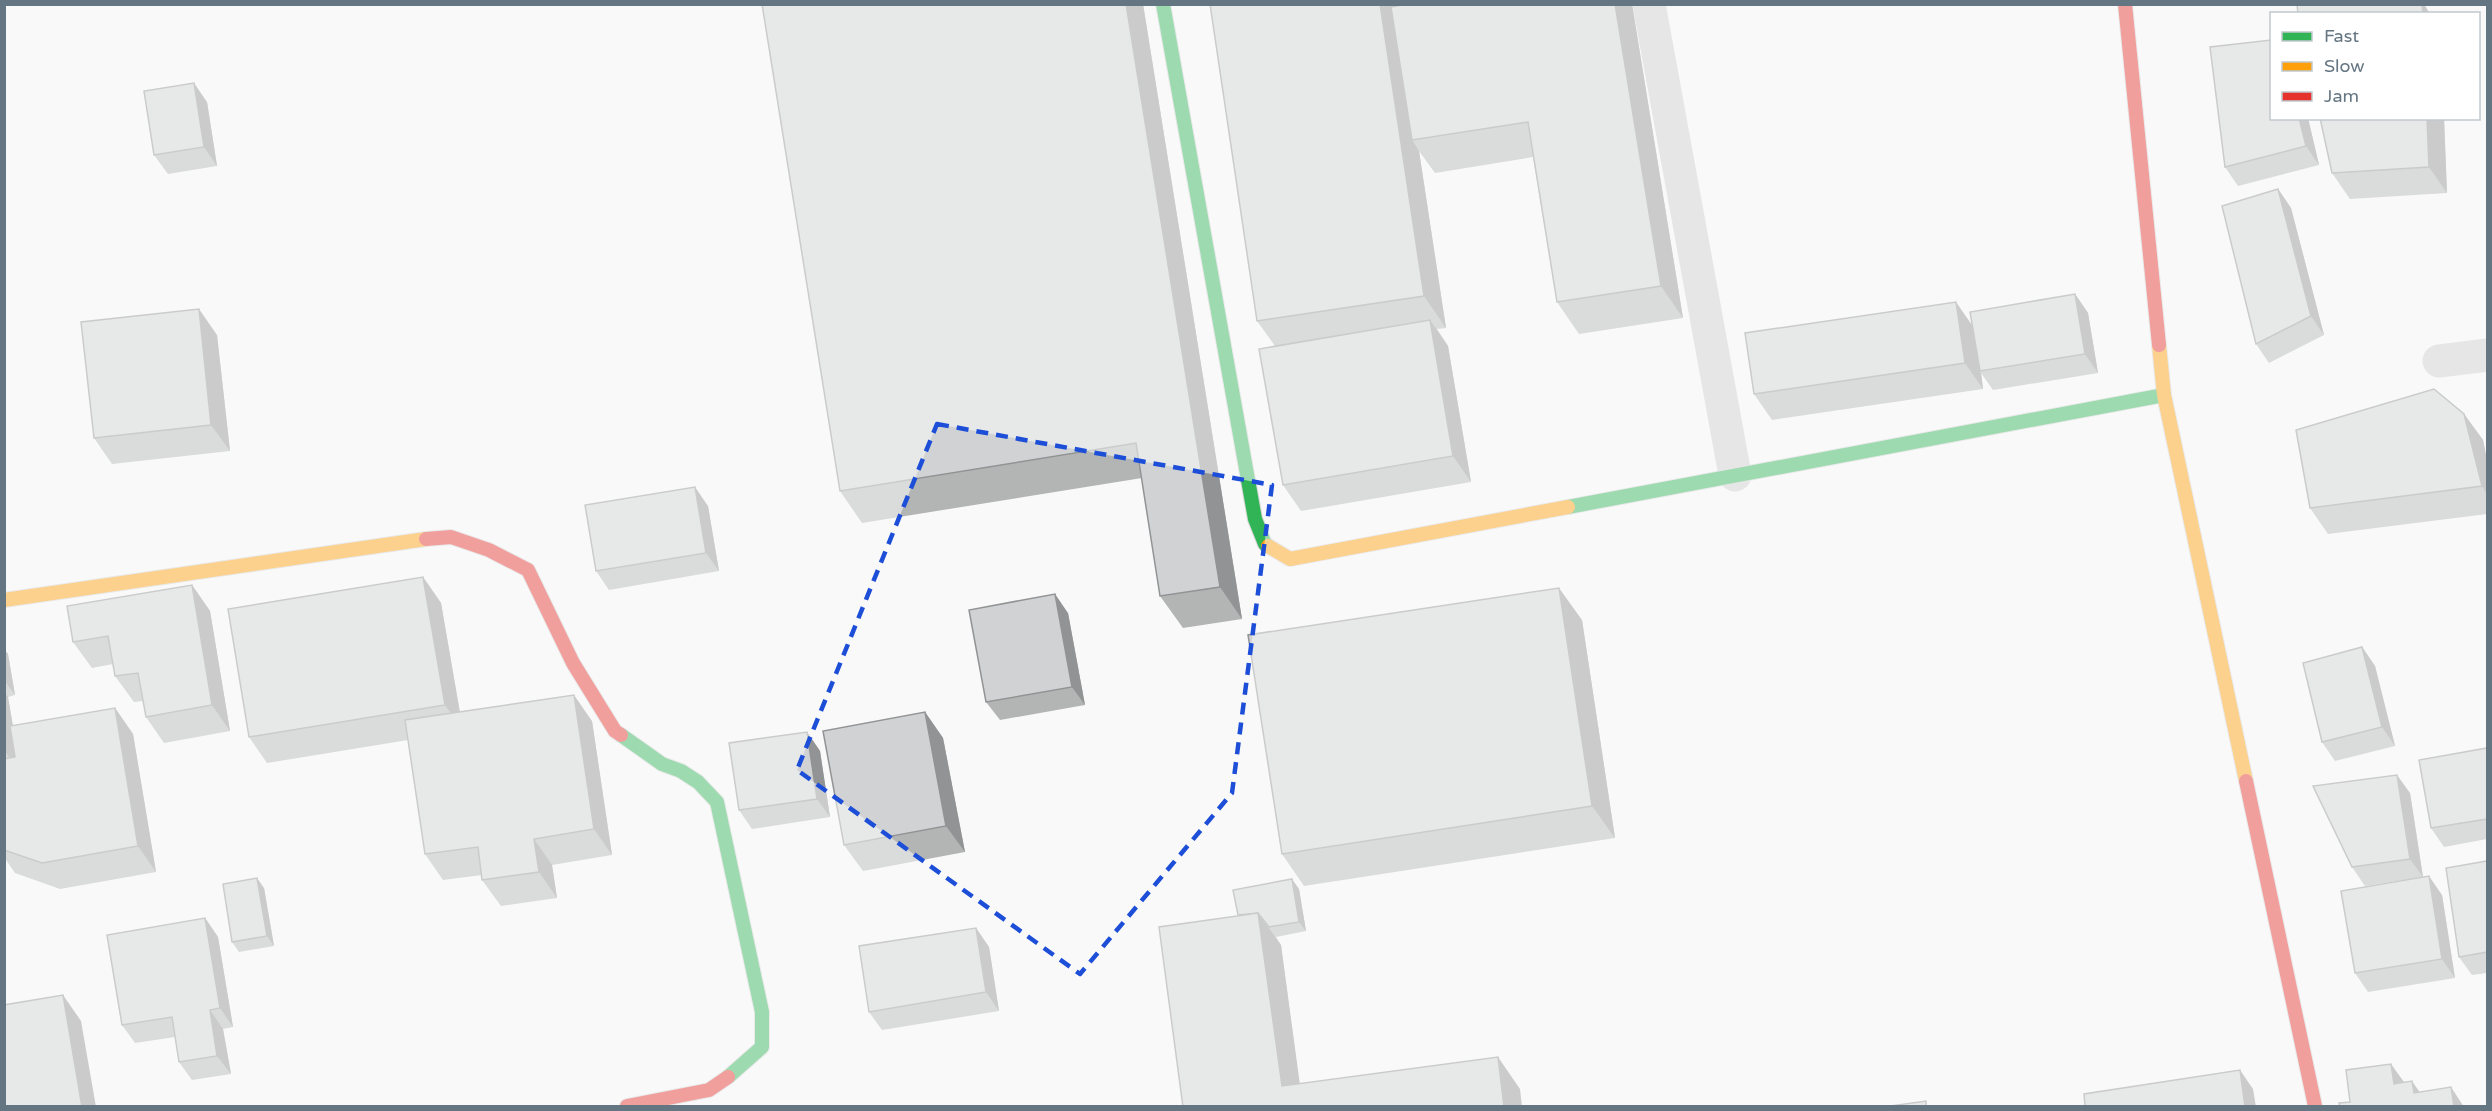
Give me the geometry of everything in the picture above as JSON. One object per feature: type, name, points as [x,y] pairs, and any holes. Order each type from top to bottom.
[{"type":"street","points":[[1163,4],[1255,519],[1265,544],[1290,559],[2164,395]]},
{"type":"street","points":[[1649,4],[1735,476]]},
{"type":"street","points":[[2125,4],[2164,395],[2315,1107]]},
{"type":"street","points":[[2439,362],[2487,355]]},
{"type":"street","points":[[4,600],[396,542],[451,537],[489,550],[528,570],[573,663],[615,731],[662,764],[681,771],[698,782],[717,802],[762,1012],[762,1047],[735,1072],[709,1090],[627,1107]]},
{"type":"highlighted area","points":[[937,424],[1272,485],[1232,793],[1080,974],[797,770]]},
{"type":"building","points":[[762,4],[1126,4],[1220,587],[1160,596],[1136,443],[840,491]]},
{"type":"building","points":[[1210,4],[1380,4],[1424,296],[1257,321]]},
{"type":"building","points":[[1407,4],[1615,4],[1661,286],[1557,302],[1528,122],[1412,140],[1391,7]]},
{"type":"building","points":[[2297,4],[2422,4],[2423,12],[2298,12]]},
{"type":"building","points":[[2270,40],[2270,120],[2300,120],[2306,146],[2225,167],[2210,47]]},
{"type":"building","points":[[194,83],[204,147],[154,155],[144,91]]},
{"type":"building","points":[[2320,120],[2427,120],[2429,167],[2332,173]]},
{"type":"building","points":[[2278,189],[2311,316],[2256,344],[2222,206]]},
{"type":"building","points":[[2075,294],[2085,354],[1980,371],[1970,312]]},
{"type":"building","points":[[1956,302],[1965,363],[1754,394],[1745,333]]},
{"type":"building","points":[[199,309],[211,425],[94,438],[81,322]]},
{"type":"building","points":[[1430,320],[1453,456],[1283,485],[1259,349]]},
{"type":"building","points":[[2434,389],[2464,414],[2482,486],[2310,508],[2296,430]]},
{"type":"building","points":[[695,487],[706,553],[596,571],[585,505]]},
{"type":"building","points":[[423,577],[445,705],[249,737],[228,609]]},
{"type":"building","points":[[192,585],[212,705],[146,717],[138,673],[115,676],[108,636],[73,642],[67,606]]},
{"type":"building","points":[[1559,588],[1592,806],[1282,854],[1248,635]]},
{"type":"building","points":[[1055,594],[1072,687],[986,702],[969,610]]},
{"type":"building","points":[[2362,647],[2382,727],[2322,742],[2303,663]]},
{"type":"building","points":[[574,695],[594,829],[534,839],[539,872],[482,880],[478,847],[425,854],[405,720]]},
{"type":"building","points":[[115,708],[138,846],[42,863],[4,850],[4,759],[15,757],[10,726]]},
{"type":"building","points":[[925,712],[946,826],[844,845],[823,731]]},
{"type":"building","points":[[807,732],[817,799],[739,810],[729,743]]},
{"type":"building","points":[[2487,748],[2487,819],[2431,828],[2419,760]]},
{"type":"building","points":[[2397,775],[2410,859],[2352,867],[2313,786]]},
{"type":"building","points":[[2487,861],[2487,952],[2459,957],[2446,868]]},
{"type":"building","points":[[2429,876],[2442,959],[2355,973],[2341,891]]},
{"type":"building","points":[[257,878],[267,936],[232,942],[223,884]]},
{"type":"building","points":[[1292,879],[1299,922],[1269,927],[1258,913],[1238,915],[1233,890]]},
{"type":"building","points":[[1258,913],[1282,1086],[1498,1057],[1504,1107],[1183,1107],[1159,927]]},
{"type":"building","points":[[205,918],[220,1008],[210,1010],[217,1056],[179,1062],[172,1017],[122,1025],[107,935]]},
{"type":"building","points":[[976,928],[986,992],[869,1012],[859,946]]},
{"type":"building","points":[[63,995],[82,1107],[4,1107],[4,1005]]},
{"type":"building","points":[[2391,1064],[2394,1084],[2412,1081],[2414,1093],[2451,1087],[2454,1107],[2340,1107],[2339,1103],[2350,1102],[2346,1070]]},
{"type":"building","points":[[2240,1070],[2245,1107],[2085,1107],[2084,1094]]},
{"type":"building","points":[[1926,1101],[1926,1107],[1883,1107]]},
{"type":"traffic: fast","points":[[1163,4],[1255,519],[1265,544],[1268,546]]},
{"type":"traffic: fast","points":[[1568,507],[2164,395]]},
{"type":"traffic: fast","points":[[621,735],[662,764],[681,771],[698,782],[717,802],[762,1012],[762,1047],[728,1077]]},
{"type":"traffic: slow","points":[[2159,345],[2164,395],[2246,781]]},
{"type":"traffic: slow","points":[[1268,546],[1290,559],[1568,507]]},
{"type":"traffic: slow","points":[[4,600],[426,539]]},
{"type":"traffic: jam","points":[[2125,4],[2159,345]]},
{"type":"traffic: jam","points":[[426,539],[451,537],[489,550],[528,570],[573,663],[615,731],[621,735]]},
{"type":"traffic: jam","points":[[2246,781],[2315,1106]]},
{"type":"traffic: jam","points":[[627,1106],[709,1090],[728,1077]]}]
